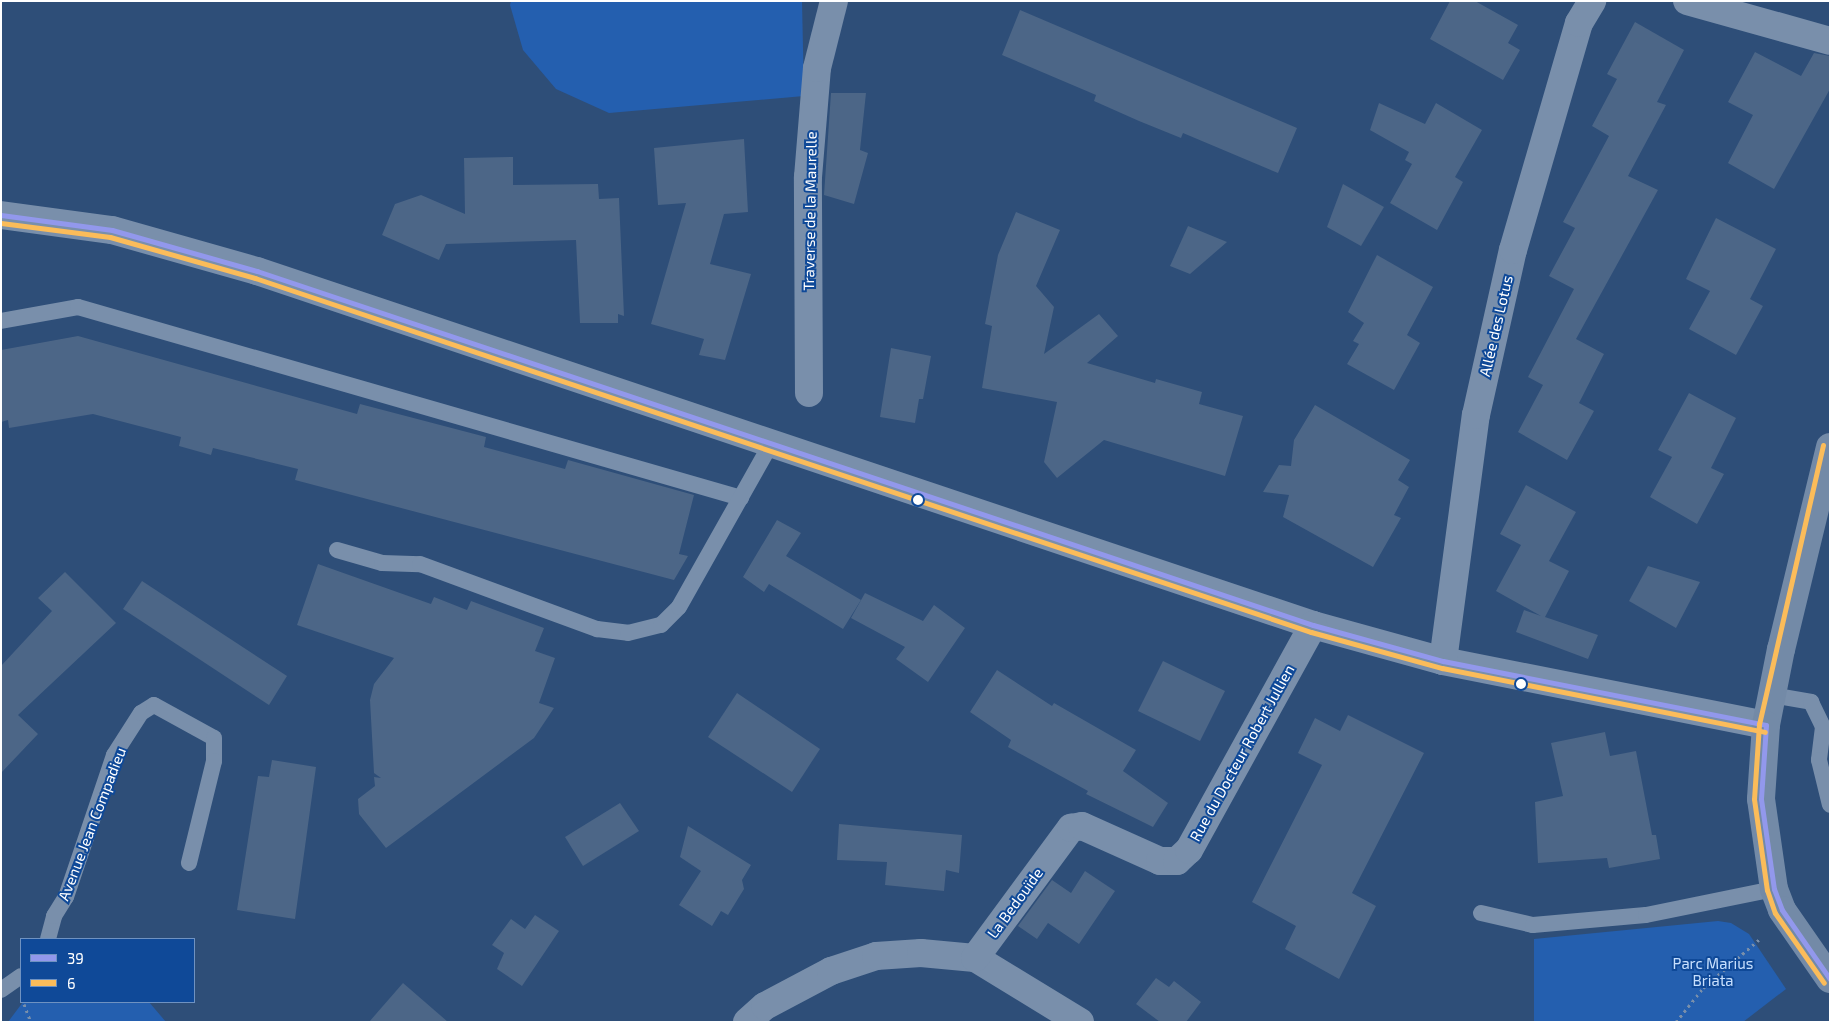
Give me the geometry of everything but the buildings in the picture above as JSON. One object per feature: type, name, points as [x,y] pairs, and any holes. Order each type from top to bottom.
[{"type":"street","name":"Traverse de la Maurelle","points":[[809,393],[808,177],[817,68],[834,1]]},
{"type":"street","name":"Allée des Lotus","points":[[1442,661],[1478,405],[1513,250],[1579,23],[1592,1]]},
{"type":"street","points":[[1687,1],[1830,41]]},
{"type":"street","points":[[1,215],[112,230],[257,271],[772,442],[1313,625],[1442,661],[1766,725]]},
{"type":"street","points":[[1830,447],[1766,725],[1761,800],[1774,888],[1782,910],[1830,979]]},
{"type":"street","name":"Rue du Docteur Robert Jullien","points":[[1054,848],[1071,828],[1082,826],[1160,861],[1177,860],[1188,850],[1313,625]]},
{"type":"street","name":"La Bedouïde","points":[[976,958],[1054,848]]},
{"type":"street","points":[[747,1022],[765,1006],[831,971],[876,956],[920,952],[976,958],[1080,1022]]},
{"type":"lane","points":[[1,321],[78,307],[741,498]]},
{"type":"lane","points":[[337,550],[382,563],[420,564],[598,629],[628,633],[661,625],[679,607],[772,442]]},
{"type":"lane","points":[[1772,695],[1811,702],[1823,727],[1819,760],[1830,805]]},
{"type":"lane","name":"Avenue Jean Compadieu","points":[[48,938],[54,916],[66,897],[114,755],[141,713],[154,705],[214,738],[214,761],[189,863]]},
{"type":"lane","points":[[1481,913],[1533,925],[1646,915],[1774,888]]},
{"type":"lane","points":[[1,990],[20,977]]},
{"type":"path","points":[[1676,1022],[1703,988],[1762,940],[1758,934]]},
{"type":"path","points":[[23,1003],[31,1022]]},
{"type":"green space","points":[[511,1],[802,1],[804,96],[609,113],[556,89],[523,50],[510,5]]},
{"type":"green space","name":"Parc Marius Briata","points":[[1718,921],[1731,923],[1749,934],[1786,989],[1743,1022],[1534,1022],[1534,939]]},
{"type":"green space","points":[[22,1003],[150,1003],[166,1022],[8,1022]]},
{"type":"transit line","name":"39","points":[[1,215],[112,230],[257,271],[1313,625],[1443,661],[1766,725]]},
{"type":"transit line","name":"6","points":[[1,223],[110,237],[255,278],[1311,632],[1442,668],[1765,732]]},
{"type":"transit line","name":"6","points":[[1823,445],[1759,724],[1754,799],[1767,890],[1775,913],[1824,983]]},
{"type":"transit line","name":"39","points":[[1766,725],[1761,799],[1774,889],[1782,910],[1830,979]]}]
